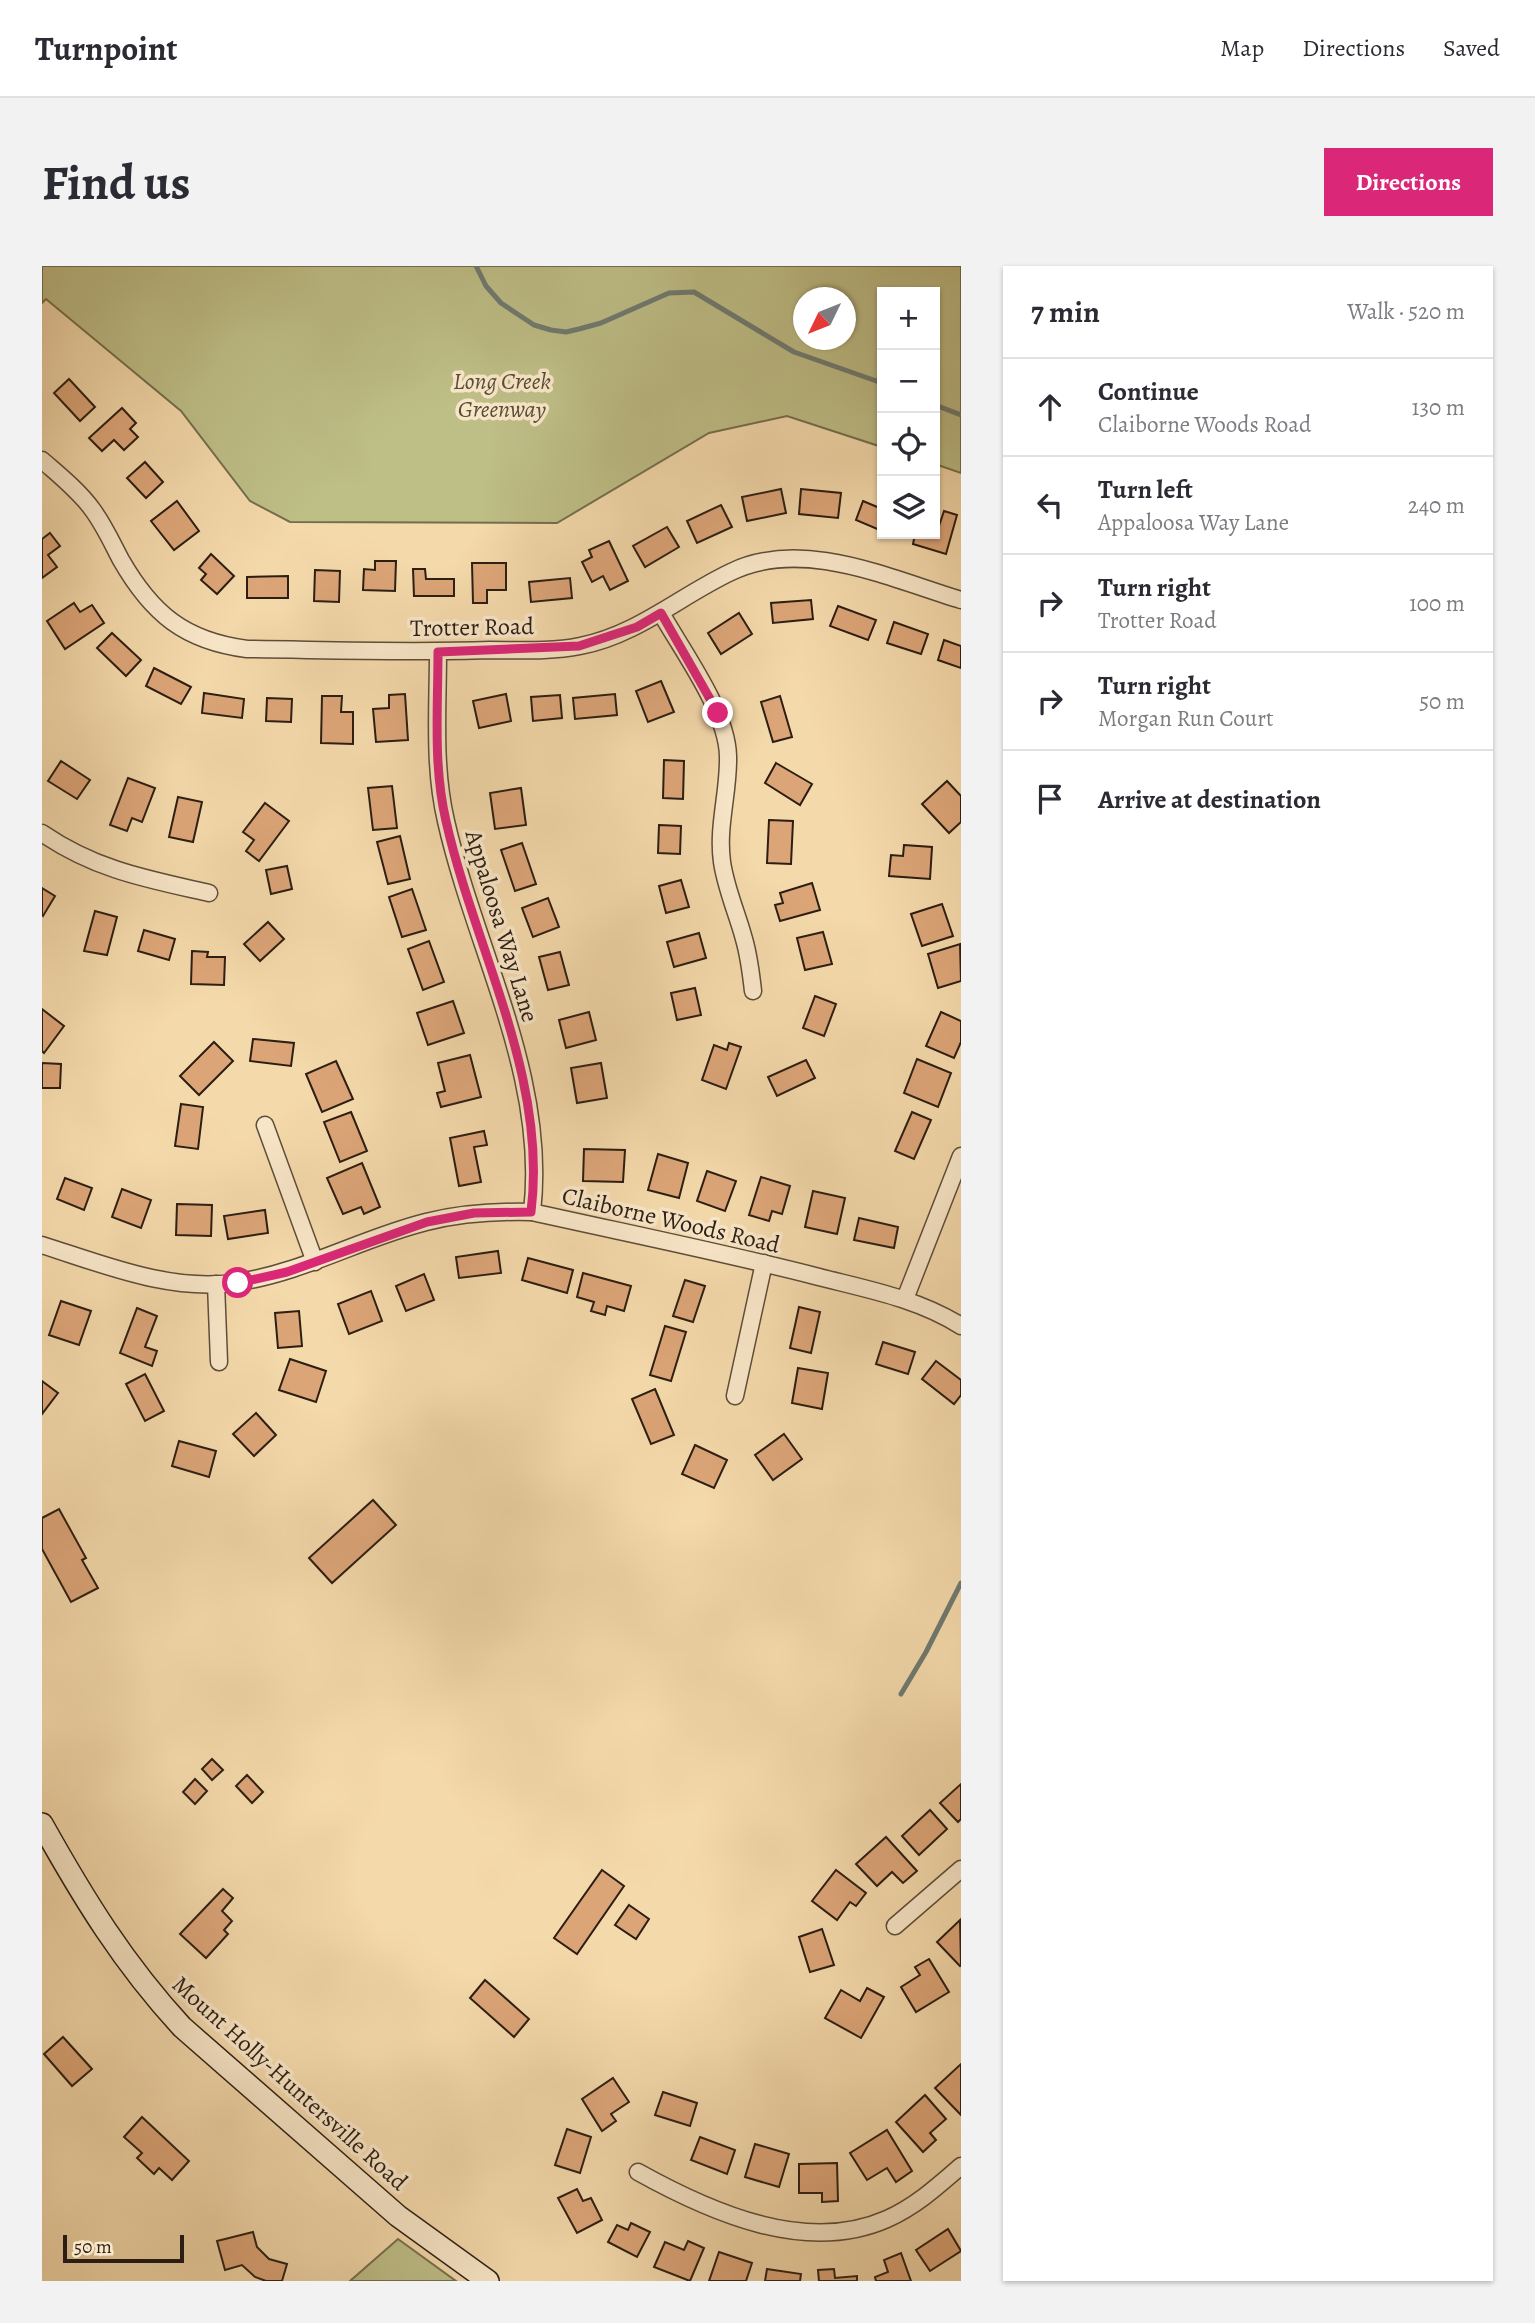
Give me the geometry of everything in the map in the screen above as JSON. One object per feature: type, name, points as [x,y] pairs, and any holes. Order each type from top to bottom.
[{"type":"main road","name":"Mount Holly-Huntersville Road","points":[[42,1824],[106,1933],[150,1993],[182,2027],[398,2216],[488,2281]]},
{"type":"street","name":"Trotter Road","points":[[42,460],[91,507],[132,577],[154,606],[188,632],[205,641],[247,649],[438,652],[579,646],[637,627],[732,571],[754,563],[793,557],[838,563],[961,600]]},
{"type":"street","points":[[661,613],[710,698],[726,736],[728,757],[720,827],[722,862],[748,954],[753,991]]},
{"type":"street","name":"Appaloosa Way Lane","points":[[438,652],[438,752],[445,818],[459,874],[521,1070],[532,1137],[534,1175],[531,1212]]},
{"type":"street","points":[[42,833],[72,852],[108,869],[209,893]]},
{"type":"street","points":[[265,1125],[315,1262]]},
{"type":"street","points":[[905,1299],[961,1156]]},
{"type":"street","name":"Claiborne Woods Road","points":[[42,1245],[148,1278],[216,1284],[238,1283],[275,1275],[427,1222],[474,1213],[531,1212],[764,1263],[905,1299],[961,1326]]},
{"type":"street","points":[[735,1396],[764,1263]]},
{"type":"street","points":[[216,1284],[219,1362]]},
{"type":"street","points":[[895,1926],[961,1870]]},
{"type":"street","points":[[638,2172],[694,2201],[757,2223],[799,2232],[820,2232],[841,2231],[886,2219],[924,2197],[961,2166]]},
{"type":"green space","name":"Long Creek Greenway","points":[[42,266],[961,266],[961,473],[940,466],[940,287],[877,287],[877,445],[787,416],[709,433],[557,523],[290,522],[250,501],[181,411],[46,299],[42,303]]},
{"type":"green space","points":[[398,2239],[456,2281],[350,2281]]},
{"type":"building","points":[[69,379],[95,407],[80,421],[54,393]]},
{"type":"building","points":[[122,408],[136,423],[130,429],[138,437],[124,450],[114,440],[102,451],[89,438]]},
{"type":"building","points":[[145,462],[163,482],[146,498],[127,478]]},
{"type":"building","points":[[781,489],[786,513],[747,521],[742,497]]},
{"type":"building","points":[[801,489],[841,493],[838,518],[799,514]]},
{"type":"building","points":[[177,501],[199,531],[174,550],[151,521]]},
{"type":"building","points":[[863,501],[877,507],[877,529],[856,520]]},
{"type":"building","points":[[721,505],[732,527],[697,543],[687,521]]},
{"type":"building","points":[[944,511],[957,515],[946,554],[913,544],[914,539],[940,539],[940,523]]},
{"type":"building","points":[[667,527],[679,547],[645,567],[633,546]]},
{"type":"building","points":[[50,533],[60,546],[48,555],[57,567],[42,578],[42,539]]},
{"type":"building","points":[[609,541],[628,581],[610,590],[603,576],[592,582],[582,562],[592,557],[589,550]]},
{"type":"building","points":[[211,554],[234,576],[217,594],[201,580],[206,574],[199,568]]},
{"type":"building","points":[[375,561],[396,561],[395,591],[363,590],[364,569],[375,570]]},
{"type":"building","points":[[472,563],[506,563],[506,590],[487,590],[487,603],[473,603]]},
{"type":"building","points":[[413,569],[425,569],[426,579],[454,579],[454,596],[414,596]]},
{"type":"building","points":[[315,570],[340,571],[339,602],[314,601]]},
{"type":"building","points":[[288,576],[288,598],[247,598],[247,577]]},
{"type":"building","points":[[570,578],[572,598],[531,602],[529,582]]},
{"type":"building","points":[[811,600],[813,619],[773,623],[771,603]]},
{"type":"building","points":[[74,603],[80,612],[92,605],[104,623],[65,649],[47,621]]},
{"type":"building","points":[[838,606],[876,620],[868,640],[830,626]]},
{"type":"building","points":[[739,613],[752,634],[721,654],[708,633]]},
{"type":"building","points":[[894,622],[928,634],[921,654],[887,643]]},
{"type":"building","points":[[112,633],[141,660],[126,676],[97,648]]},
{"type":"building","points":[[944,640],[961,646],[961,668],[938,660]]},
{"type":"building","points":[[154,668],[191,687],[181,704],[146,686]]},
{"type":"building","points":[[661,681],[674,712],[648,722],[636,691]]},
{"type":"building","points":[[204,693],[244,699],[242,718],[202,713]]},
{"type":"building","points":[[405,694],[408,740],[376,742],[373,709],[389,708],[389,695]]},
{"type":"building","points":[[506,694],[511,721],[479,728],[473,701]]},
{"type":"building","points":[[615,694],[617,715],[575,719],[573,698]]},
{"type":"building","points":[[560,695],[562,718],[533,721],[531,697]]},
{"type":"building","points":[[322,696],[342,696],[341,712],[353,712],[353,744],[321,743]]},
{"type":"building","points":[[780,696],[792,737],[773,742],[761,702]]},
{"type":"building","points":[[267,698],[292,699],[291,722],[266,721]]},
{"type":"building","points":[[664,760],[684,761],[683,799],[663,798]]},
{"type":"building","points":[[61,761],[90,780],[77,799],[48,781]]},
{"type":"building","points":[[776,763],[812,784],[800,805],[765,783]]},
{"type":"building","points":[[128,778],[155,788],[142,822],[132,818],[127,831],[110,825]]},
{"type":"building","points":[[947,781],[961,796],[961,822],[949,833],[922,804]]},
{"type":"building","points":[[392,786],[397,828],[373,830],[368,788]]},
{"type":"building","points":[[521,788],[526,825],[495,829],[490,793]]},
{"type":"building","points":[[178,797],[202,802],[193,842],[169,837]]},
{"type":"building","points":[[265,803],[289,821],[259,861],[246,851],[254,840],[243,832]]},
{"type":"building","points":[[769,820],[793,821],[791,864],[767,863]]},
{"type":"building","points":[[659,825],[681,826],[680,854],[658,853]]},
{"type":"building","points":[[400,836],[410,879],[388,884],[377,842]]},
{"type":"building","points":[[522,843],[536,884],[515,891],[501,850]]},
{"type":"building","points":[[904,845],[932,847],[930,879],[889,876],[891,855],[903,856]]},
{"type":"building","points":[[287,866],[292,889],[271,894],[266,870]]},
{"type":"building","points":[[681,880],[689,907],[666,913],[659,886]]},
{"type":"building","points":[[812,883],[820,910],[780,921],[775,905],[783,903],[780,893]]},
{"type":"building","points":[[42,888],[55,896],[43,916],[42,915]]},
{"type":"building","points":[[412,889],[426,930],[402,937],[389,897]]},
{"type":"building","points":[[548,898],[559,927],[533,937],[522,908]]},
{"type":"building","points":[[942,904],[953,936],[922,946],[911,914]]},
{"type":"building","points":[[95,911],[117,917],[107,955],[84,951]]},
{"type":"building","points":[[268,922],[284,939],[260,961],[244,944]]},
{"type":"building","points":[[144,930],[175,939],[169,960],[138,951]]},
{"type":"building","points":[[823,932],[832,964],[805,970],[797,938]]},
{"type":"building","points":[[699,933],[706,958],[674,967],[667,942]]},
{"type":"building","points":[[429,941],[444,982],[423,990],[408,949]]},
{"type":"building","points":[[960,944],[961,981],[938,988],[928,954]]},
{"type":"building","points":[[192,951],[208,952],[207,957],[225,957],[224,985],[191,984]]},
{"type":"building","points":[[560,952],[569,985],[548,990],[539,957]]},
{"type":"building","points":[[695,988],[701,1015],[677,1020],[671,993]]},
{"type":"building","points":[[815,996],[836,1004],[824,1036],[803,1028]]},
{"type":"building","points":[[453,1001],[464,1033],[428,1045],[417,1013]]},
{"type":"building","points":[[42,1009],[64,1026],[44,1053],[42,1051]]},
{"type":"building","points":[[589,1012],[596,1040],[566,1048],[559,1020]]},
{"type":"building","points":[[941,1012],[961,1021],[961,1042],[954,1058],[926,1046]]},
{"type":"building","points":[[253,1039],[294,1043],[291,1066],[250,1061]]},
{"type":"building","points":[[214,1042],[233,1061],[199,1095],[180,1076]]},
{"type":"building","points":[[729,1043],[741,1047],[726,1089],[702,1080],[714,1045],[727,1050]]},
{"type":"building","points":[[470,1055],[481,1097],[441,1107],[437,1093],[445,1091],[438,1063]]},
{"type":"building","points":[[917,1059],[951,1073],[938,1107],[904,1093]]},
{"type":"building","points":[[806,1060],[815,1078],[777,1096],[768,1077]]},
{"type":"building","points":[[336,1061],[353,1099],[322,1112],[306,1074]]},
{"type":"building","points":[[42,1063],[61,1064],[60,1088],[42,1088]]},
{"type":"building","points":[[601,1063],[607,1098],[577,1103],[571,1068]]},
{"type":"building","points":[[181,1104],[203,1107],[198,1149],[175,1146]]},
{"type":"building","points":[[351,1112],[367,1151],[340,1162],[324,1122]]},
{"type":"building","points":[[912,1112],[931,1120],[914,1159],[895,1151]]},
{"type":"building","points":[[484,1131],[487,1145],[474,1147],[481,1182],[459,1186],[450,1138]]},
{"type":"building","points":[[584,1149],[625,1150],[623,1182],[583,1181]]},
{"type":"building","points":[[658,1154],[688,1163],[679,1198],[648,1190]]},
{"type":"building","points":[[362,1163],[380,1207],[364,1214],[361,1207],[343,1214],[327,1178]]},
{"type":"building","points":[[707,1171],[736,1181],[725,1211],[697,1201]]},
{"type":"building","points":[[761,1177],[790,1186],[782,1214],[772,1211],[769,1221],[749,1215]]},
{"type":"building","points":[[65,1178],[92,1188],[84,1210],[57,1199]]},
{"type":"building","points":[[122,1189],[151,1200],[141,1228],[112,1217]]},
{"type":"building","points":[[813,1191],[845,1198],[837,1234],[805,1227]]},
{"type":"building","points":[[177,1204],[212,1205],[211,1236],[176,1235]]},
{"type":"building","points":[[265,1210],[268,1233],[228,1239],[224,1216]]},
{"type":"building","points":[[859,1218],[898,1227],[894,1248],[854,1240]]},
{"type":"building","points":[[498,1251],[501,1273],[459,1278],[456,1257]]},
{"type":"building","points":[[528,1258],[573,1270],[567,1293],[522,1280]]},
{"type":"building","points":[[583,1273],[631,1286],[624,1311],[607,1306],[605,1315],[591,1311],[594,1302],[577,1297]]},
{"type":"building","points":[[424,1274],[434,1300],[406,1311],[396,1286]]},
{"type":"building","points":[[685,1280],[705,1286],[693,1322],[673,1316]]},
{"type":"building","points":[[371,1291],[382,1321],[349,1334],[338,1304]]},
{"type":"building","points":[[61,1301],[91,1311],[79,1345],[49,1335]]},
{"type":"building","points":[[799,1307],[820,1312],[811,1353],[790,1348]]},
{"type":"building","points":[[137,1308],[157,1316],[145,1347],[157,1351],[152,1366],[120,1353]]},
{"type":"building","points":[[299,1311],[302,1346],[278,1348],[275,1313]]},
{"type":"building","points":[[665,1326],[686,1332],[671,1381],[650,1375]]},
{"type":"building","points":[[883,1342],[915,1352],[908,1374],[876,1364]]},
{"type":"building","points":[[290,1359],[326,1371],[316,1402],[279,1390]]},
{"type":"building","points":[[936,1361],[961,1380],[961,1395],[954,1404],[922,1379]]},
{"type":"building","points":[[798,1368],[828,1373],[822,1409],[792,1403]]},
{"type":"building","points":[[145,1374],[164,1411],[145,1421],[126,1384]]},
{"type":"building","points":[[42,1381],[58,1393],[42,1414]]},
{"type":"building","points":[[655,1389],[674,1435],[651,1444],[632,1399]]},
{"type":"building","points":[[256,1413],[276,1435],[254,1456],[233,1434]]},
{"type":"building","points":[[784,1434],[802,1459],[773,1480],[755,1455]]},
{"type":"building","points":[[179,1441],[216,1451],[209,1477],[172,1466]]},
{"type":"building","points":[[695,1445],[727,1460],[714,1488],[682,1474]]},
{"type":"building","points":[[373,1500],[396,1525],[332,1583],[309,1558]]},
{"type":"building","points":[[59,1509],[86,1558],[82,1560],[98,1588],[71,1602],[42,1549],[42,1518]]},
{"type":"building","points":[[212,1759],[223,1770],[212,1780],[202,1769]]},
{"type":"building","points":[[247,1775],[263,1792],[252,1803],[236,1786]]},
{"type":"building","points":[[195,1779],[207,1791],[195,1804],[183,1792]]},
{"type":"building","points":[[961,1784],[961,1819],[958,1822],[940,1803]]},
{"type":"building","points":[[930,1810],[947,1829],[919,1855],[902,1836]]},
{"type":"building","points":[[886,1837],[917,1871],[903,1883],[892,1872],[877,1886],[856,1864]]},
{"type":"building","points":[[602,1870],[624,1886],[577,1954],[554,1938]]},
{"type":"building","points":[[836,1870],[866,1893],[856,1906],[850,1902],[837,1920],[812,1901]]},
{"type":"building","points":[[223,1889],[233,1898],[222,1911],[232,1921],[224,1930],[228,1934],[206,1958],[180,1934]]},
{"type":"building","points":[[629,1905],[649,1919],[636,1939],[615,1925]]},
{"type":"building","points":[[960,1920],[961,1965],[960,1966],[937,1942]]},
{"type":"building","points":[[822,1929],[834,1965],[810,1972],[799,1937]]},
{"type":"building","points":[[929,1959],[949,1992],[916,2012],[901,1987],[920,1975],[915,1967]]},
{"type":"building","points":[[485,1980],[529,2019],[514,2037],[470,1998]]},
{"type":"building","points":[[867,1988],[884,1997],[861,2038],[825,2018],[841,1990],[860,2001]]},
{"type":"building","points":[[63,2037],[92,2069],[72,2086],[44,2054]]},
{"type":"building","points":[[961,2064],[961,2115],[935,2088]]},
{"type":"building","points":[[613,2078],[629,2102],[611,2114],[616,2121],[602,2131],[582,2099]]},
{"type":"building","points":[[663,2092],[697,2103],[690,2126],[655,2115]]},
{"type":"building","points":[[925,2095],[946,2119],[930,2133],[936,2140],[923,2152],[896,2122]]},
{"type":"building","points":[[142,2117],[189,2161],[172,2180],[159,2168],[154,2174],[137,2158],[142,2153],[124,2137]]},
{"type":"building","points":[[567,2129],[591,2137],[580,2173],[555,2165]]},
{"type":"building","points":[[887,2130],[912,2171],[896,2182],[887,2168],[867,2180],[850,2153]]},
{"type":"building","points":[[700,2137],[735,2150],[727,2174],[691,2160]]},
{"type":"building","points":[[755,2144],[789,2154],[779,2187],[745,2177]]},
{"type":"building","points":[[837,2163],[838,2201],[822,2202],[822,2193],[799,2193],[799,2164]]},
{"type":"building","points":[[577,2189],[583,2201],[591,2198],[602,2220],[577,2233],[558,2198]]},
{"type":"building","points":[[631,2223],[650,2232],[637,2257],[608,2242],[617,2225],[628,2230]]},
{"type":"building","points":[[948,2229],[961,2251],[930,2271],[916,2250]]},
{"type":"building","points":[[253,2232],[257,2247],[269,2259],[287,2264],[282,2281],[266,2281],[255,2277],[242,2265],[225,2270],[217,2241]]},
{"type":"building","points":[[688,2241],[704,2248],[690,2281],[654,2267],[665,2242],[684,2250]]},
{"type":"building","points":[[719,2252],[752,2263],[746,2281],[709,2281]]},
{"type":"building","points":[[901,2253],[911,2281],[876,2281],[875,2277],[888,2272],[884,2260]]},
{"type":"building","points":[[767,2269],[801,2274],[800,2281],[765,2281]]},
{"type":"building","points":[[834,2269],[835,2278],[857,2276],[857,2281],[819,2281],[818,2270]]},
{"type":"waterway","points":[[476,266],[486,286],[501,303],[534,325],[551,330],[566,332],[579,329],[601,323],[669,293],[694,292],[794,352],[877,381]]},
{"type":"waterway","points":[[940,407],[961,415]]},
{"type":"waterway","points":[[901,1694],[961,1583]]},
{"type":"route","points":[[238,1283],[287,1272],[427,1222],[474,1213],[531,1212],[534,1175],[532,1137],[521,1070],[459,874],[445,818],[438,752],[438,652],[579,646],[637,627],[661,613],[718,713]]}]
